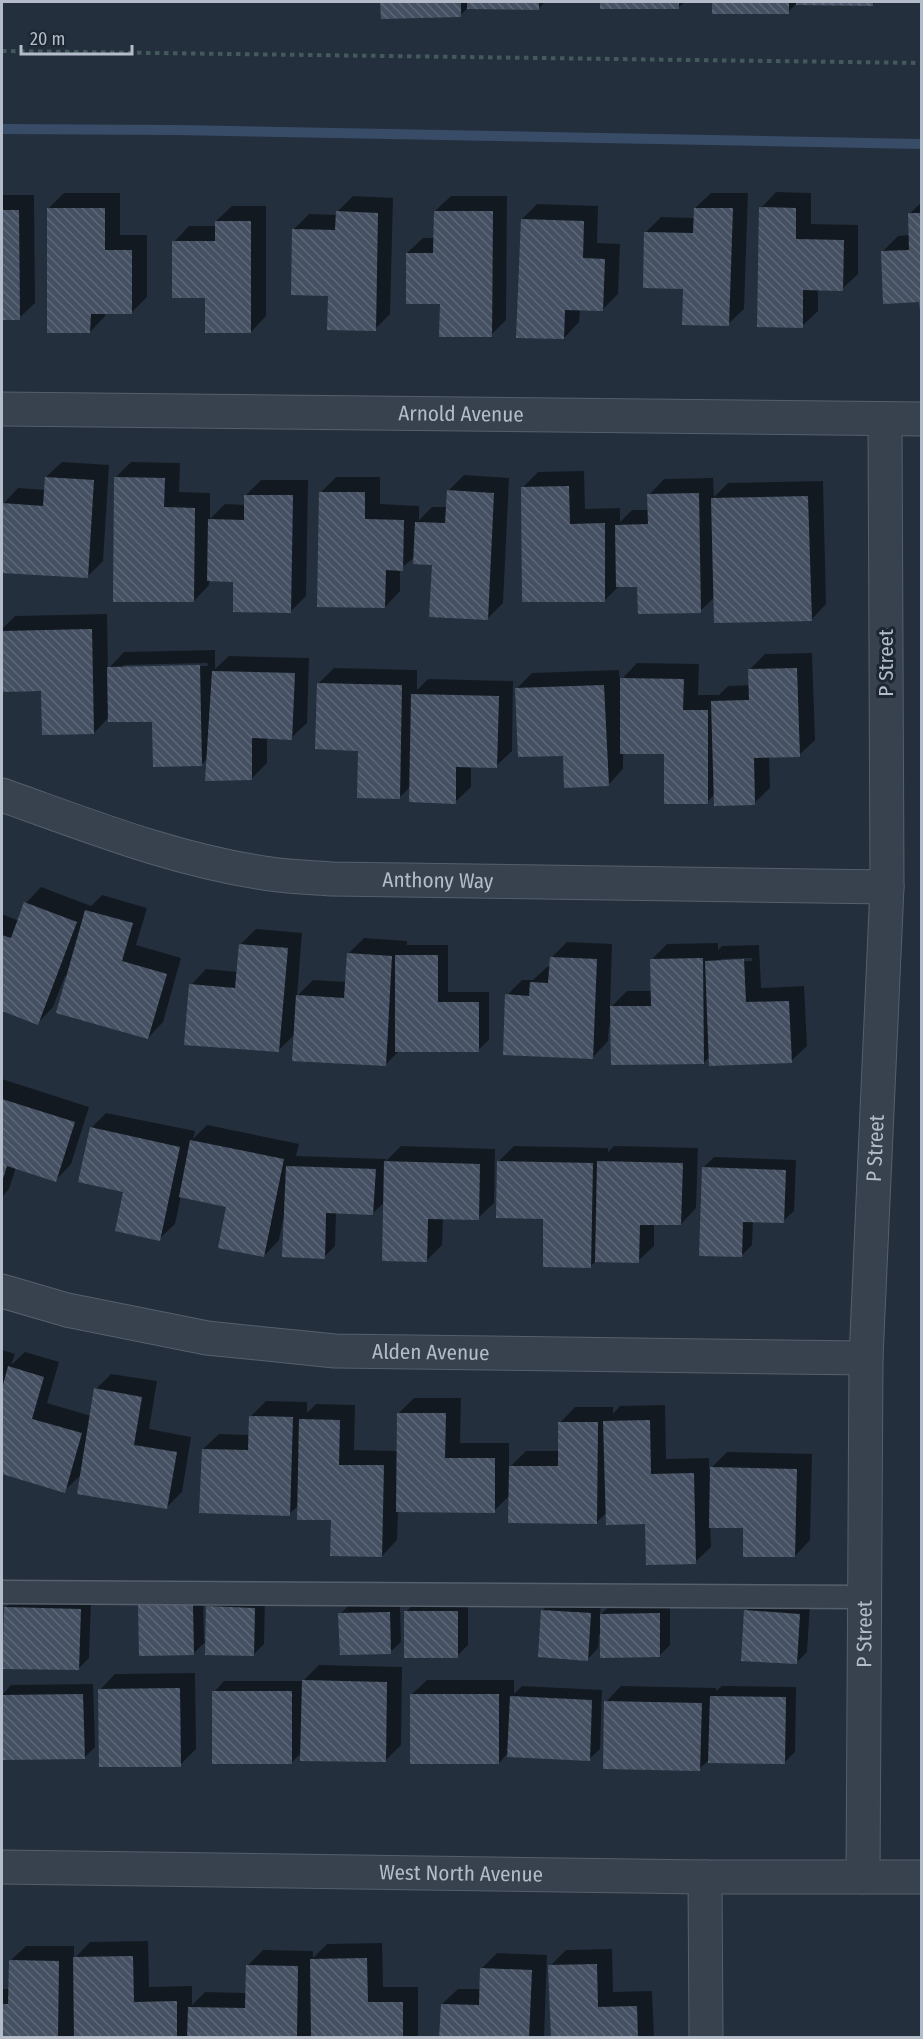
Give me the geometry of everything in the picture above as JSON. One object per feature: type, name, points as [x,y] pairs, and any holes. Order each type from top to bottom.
[{"type":"street","name":"Arnold Avenue","points":[[2,409],[921,419]]},
{"type":"street","name":"P Street","points":[[863,1877],[866,1358],[887,887],[885,419]]},
{"type":"street","name":"Anthony Way","points":[[2,795],[98,830],[196,859],[264,873],[332,879],[887,887]]},
{"type":"street","name":"Alden Avenue","points":[[2,1291],[67,1310],[207,1338],[335,1351],[866,1358]]},
{"type":"street","name":"West North Avenue","points":[[2,1867],[705,1877],[921,1877]]},
{"type":"street","points":[[705,1877],[706,2037]]},
{"type":"lane","points":[[2,1592],[865,1597]]},
{"type":"path","points":[[2,51],[921,63]]},
{"type":"building","points":[[380,2],[461,2],[461,17],[381,19]]},
{"type":"building","points":[[467,2],[539,2],[539,10],[467,9]]},
{"type":"building","points":[[600,2],[679,2],[679,9],[600,9]]},
{"type":"building","points":[[712,2],[789,2],[789,14],[712,14]]},
{"type":"building","points":[[796,2],[873,2],[873,6],[796,5]]},
{"type":"building","points":[[759,207],[796,208],[796,239],[844,240],[843,291],[803,290],[803,328],[757,327]]},
{"type":"building","points":[[47,208],[105,208],[105,250],[132,250],[132,314],[91,314],[90,333],[47,333]]},
{"type":"building","points":[[694,208],[733,208],[729,326],[682,325],[683,289],[643,288],[644,232],[693,233]]},
{"type":"building","points":[[2,210],[19,210],[20,320],[2,320]]},
{"type":"building","points":[[336,211],[378,213],[376,331],[327,330],[328,296],[291,295],[292,229],[335,230]]},
{"type":"building","points":[[434,211],[493,211],[492,337],[439,337],[440,304],[406,304],[406,253],[433,253]]},
{"type":"building","points":[[908,213],[922,213],[922,310],[920,310],[919,302],[883,304],[881,251],[909,250]]},
{"type":"building","points":[[521,219],[584,221],[583,258],[605,259],[603,311],[565,310],[564,339],[516,338]]},
{"type":"building","points":[[215,221],[251,221],[251,333],[205,333],[205,298],[172,298],[172,241],[215,241]]},
{"type":"building","points":[[45,477],[94,480],[88,578],[2,573],[2,503],[43,506]]},
{"type":"building","points":[[114,477],[165,478],[164,507],[195,508],[194,602],[113,602]]},
{"type":"building","points":[[569,486],[570,524],[605,523],[605,602],[522,602],[521,487]]},
{"type":"building","points":[[447,490],[494,493],[488,620],[429,617],[432,565],[413,564],[415,522],[445,523]]},
{"type":"building","points":[[319,492],[365,492],[365,519],[404,520],[403,571],[386,570],[385,608],[317,607]]},
{"type":"building","points":[[699,493],[701,613],[638,614],[637,587],[616,587],[615,525],[648,524],[647,494]]},
{"type":"building","points":[[244,495],[293,495],[291,613],[233,612],[233,582],[207,581],[208,519],[244,520]]},
{"type":"building","points":[[808,496],[812,621],[714,623],[711,498]]},
{"type":"building","points":[[92,629],[94,734],[42,735],[41,691],[2,692],[2,631]]},
{"type":"building","points":[[200,665],[202,766],[153,767],[152,722],[108,722],[107,667]]},
{"type":"building","points":[[797,668],[800,757],[754,758],[755,805],[714,806],[711,701],[749,700],[748,669]]},
{"type":"building","points":[[212,671],[295,673],[292,740],[252,738],[252,780],[205,781]]},
{"type":"building","points":[[620,678],[684,679],[683,710],[708,710],[708,804],[664,804],[664,754],[620,754]]},
{"type":"building","points":[[317,683],[402,685],[400,799],[357,798],[358,751],[315,749]]},
{"type":"building","points":[[604,685],[609,786],[564,788],[563,756],[518,757],[515,688]]},
{"type":"building","points":[[411,694],[499,696],[497,768],[456,767],[456,804],[409,802]]},
{"type":"building","points":[[24,902],[77,922],[38,1025],[2,1011],[2,935],[11,938]]},
{"type":"building","points":[[85,910],[133,923],[122,961],[167,974],[148,1039],[56,1013]]},
{"type":"building","points":[[239,944],[288,948],[279,1052],[184,1045],[189,984],[235,988]]},
{"type":"building","points":[[347,953],[392,956],[386,1066],[292,1061],[296,995],[344,998]]},
{"type":"building","points":[[395,955],[438,955],[438,1002],[479,1002],[479,1052],[395,1052]]},
{"type":"building","points":[[550,957],[597,959],[593,1059],[503,1055],[505,994],[529,996],[530,982],[548,983]]},
{"type":"building","points":[[703,958],[704,1064],[611,1065],[610,1006],[651,1006],[650,959]]},
{"type":"building","points":[[744,959],[746,1002],[789,1001],[792,1063],[709,1066],[705,961]]},
{"type":"building","points":[[2,1099],[75,1122],[56,1182],[7,1166],[2,1182]]},
{"type":"building","points":[[90,1127],[180,1147],[160,1241],[115,1231],[123,1192],[78,1182]]},
{"type":"building","points":[[190,1140],[284,1159],[264,1257],[218,1248],[226,1207],[179,1197]]},
{"type":"building","points":[[384,1161],[480,1164],[479,1220],[428,1219],[427,1262],[382,1261]]},
{"type":"building","points":[[497,1161],[593,1163],[591,1268],[543,1267],[543,1219],[496,1218]]},
{"type":"building","points":[[597,1161],[683,1163],[681,1225],[640,1225],[639,1263],[595,1262]]},
{"type":"building","points":[[286,1166],[376,1169],[373,1215],[326,1213],[325,1259],[282,1257]]},
{"type":"building","points":[[702,1167],[786,1170],[784,1223],[743,1222],[742,1257],[699,1256]]},
{"type":"building","points":[[8,1366],[44,1377],[32,1419],[82,1433],[65,1493],[2,1474],[2,1389]]},
{"type":"building","points":[[94,1388],[142,1397],[134,1445],[177,1452],[167,1509],[77,1494]]},
{"type":"building","points":[[397,1413],[446,1413],[445,1458],[495,1458],[495,1513],[396,1512]]},
{"type":"building","points":[[249,1416],[293,1417],[290,1516],[199,1513],[202,1449],[248,1450]]},
{"type":"building","points":[[299,1419],[340,1420],[339,1465],[384,1465],[382,1557],[330,1556],[331,1520],[297,1520]]},
{"type":"building","points":[[650,1420],[651,1474],[694,1473],[696,1564],[646,1565],[645,1524],[606,1525],[603,1421]]},
{"type":"building","points":[[558,1422],[598,1422],[597,1524],[508,1523],[509,1466],[558,1466]]},
{"type":"building","points":[[710,1467],[797,1469],[795,1557],[743,1557],[743,1528],[709,1528]]},
{"type":"building","points":[[138,1605],[193,1605],[194,1655],[139,1656]]},
{"type":"building","points":[[206,1606],[255,1608],[254,1656],[205,1655]]},
{"type":"building","points":[[4,1607],[81,1609],[79,1670],[2,1669]]},
{"type":"building","points":[[541,1610],[591,1613],[588,1661],[538,1657]]},
{"type":"building","points":[[744,1610],[800,1614],[797,1664],[741,1661]]},
{"type":"building","points":[[404,1611],[458,1611],[458,1658],[404,1658]]},
{"type":"building","points":[[390,1612],[391,1654],[340,1655],[338,1613]]},
{"type":"building","points":[[660,1613],[660,1657],[600,1658],[600,1614]]},
{"type":"building","points":[[302,1680],[387,1682],[386,1762],[300,1761]]},
{"type":"building","points":[[180,1688],[181,1767],[99,1767],[98,1689]]},
{"type":"building","points":[[212,1691],[292,1691],[292,1764],[212,1764]]},
{"type":"building","points":[[83,1694],[85,1759],[2,1760],[2,1695]]},
{"type":"building","points":[[410,1694],[499,1694],[499,1764],[410,1764]]},
{"type":"building","points":[[510,1696],[592,1700],[590,1761],[507,1757]]},
{"type":"building","points":[[710,1696],[786,1697],[785,1764],[708,1763]]},
{"type":"building","points":[[604,1701],[702,1703],[700,1771],[603,1769]]},
{"type":"building","points":[[133,1956],[134,2002],[177,2001],[177,2038],[74,2038],[73,1957]]},
{"type":"building","points":[[367,1958],[368,2002],[403,2002],[403,2038],[311,2038],[310,1959]]},
{"type":"building","points":[[9,1960],[59,1961],[58,2038],[2,2038],[2,2004],[8,2004]]},
{"type":"building","points":[[597,1964],[598,2007],[637,2006],[638,2038],[551,2038],[548,1965]]},
{"type":"building","points":[[246,1965],[298,1966],[297,2038],[187,2038],[188,2007],[245,2008]]},
{"type":"building","points":[[480,1968],[532,1970],[529,2038],[439,2038],[441,2004],[479,2005]]},
{"type":"waterway","points":[[2,129],[175,130],[922,144]]}]
